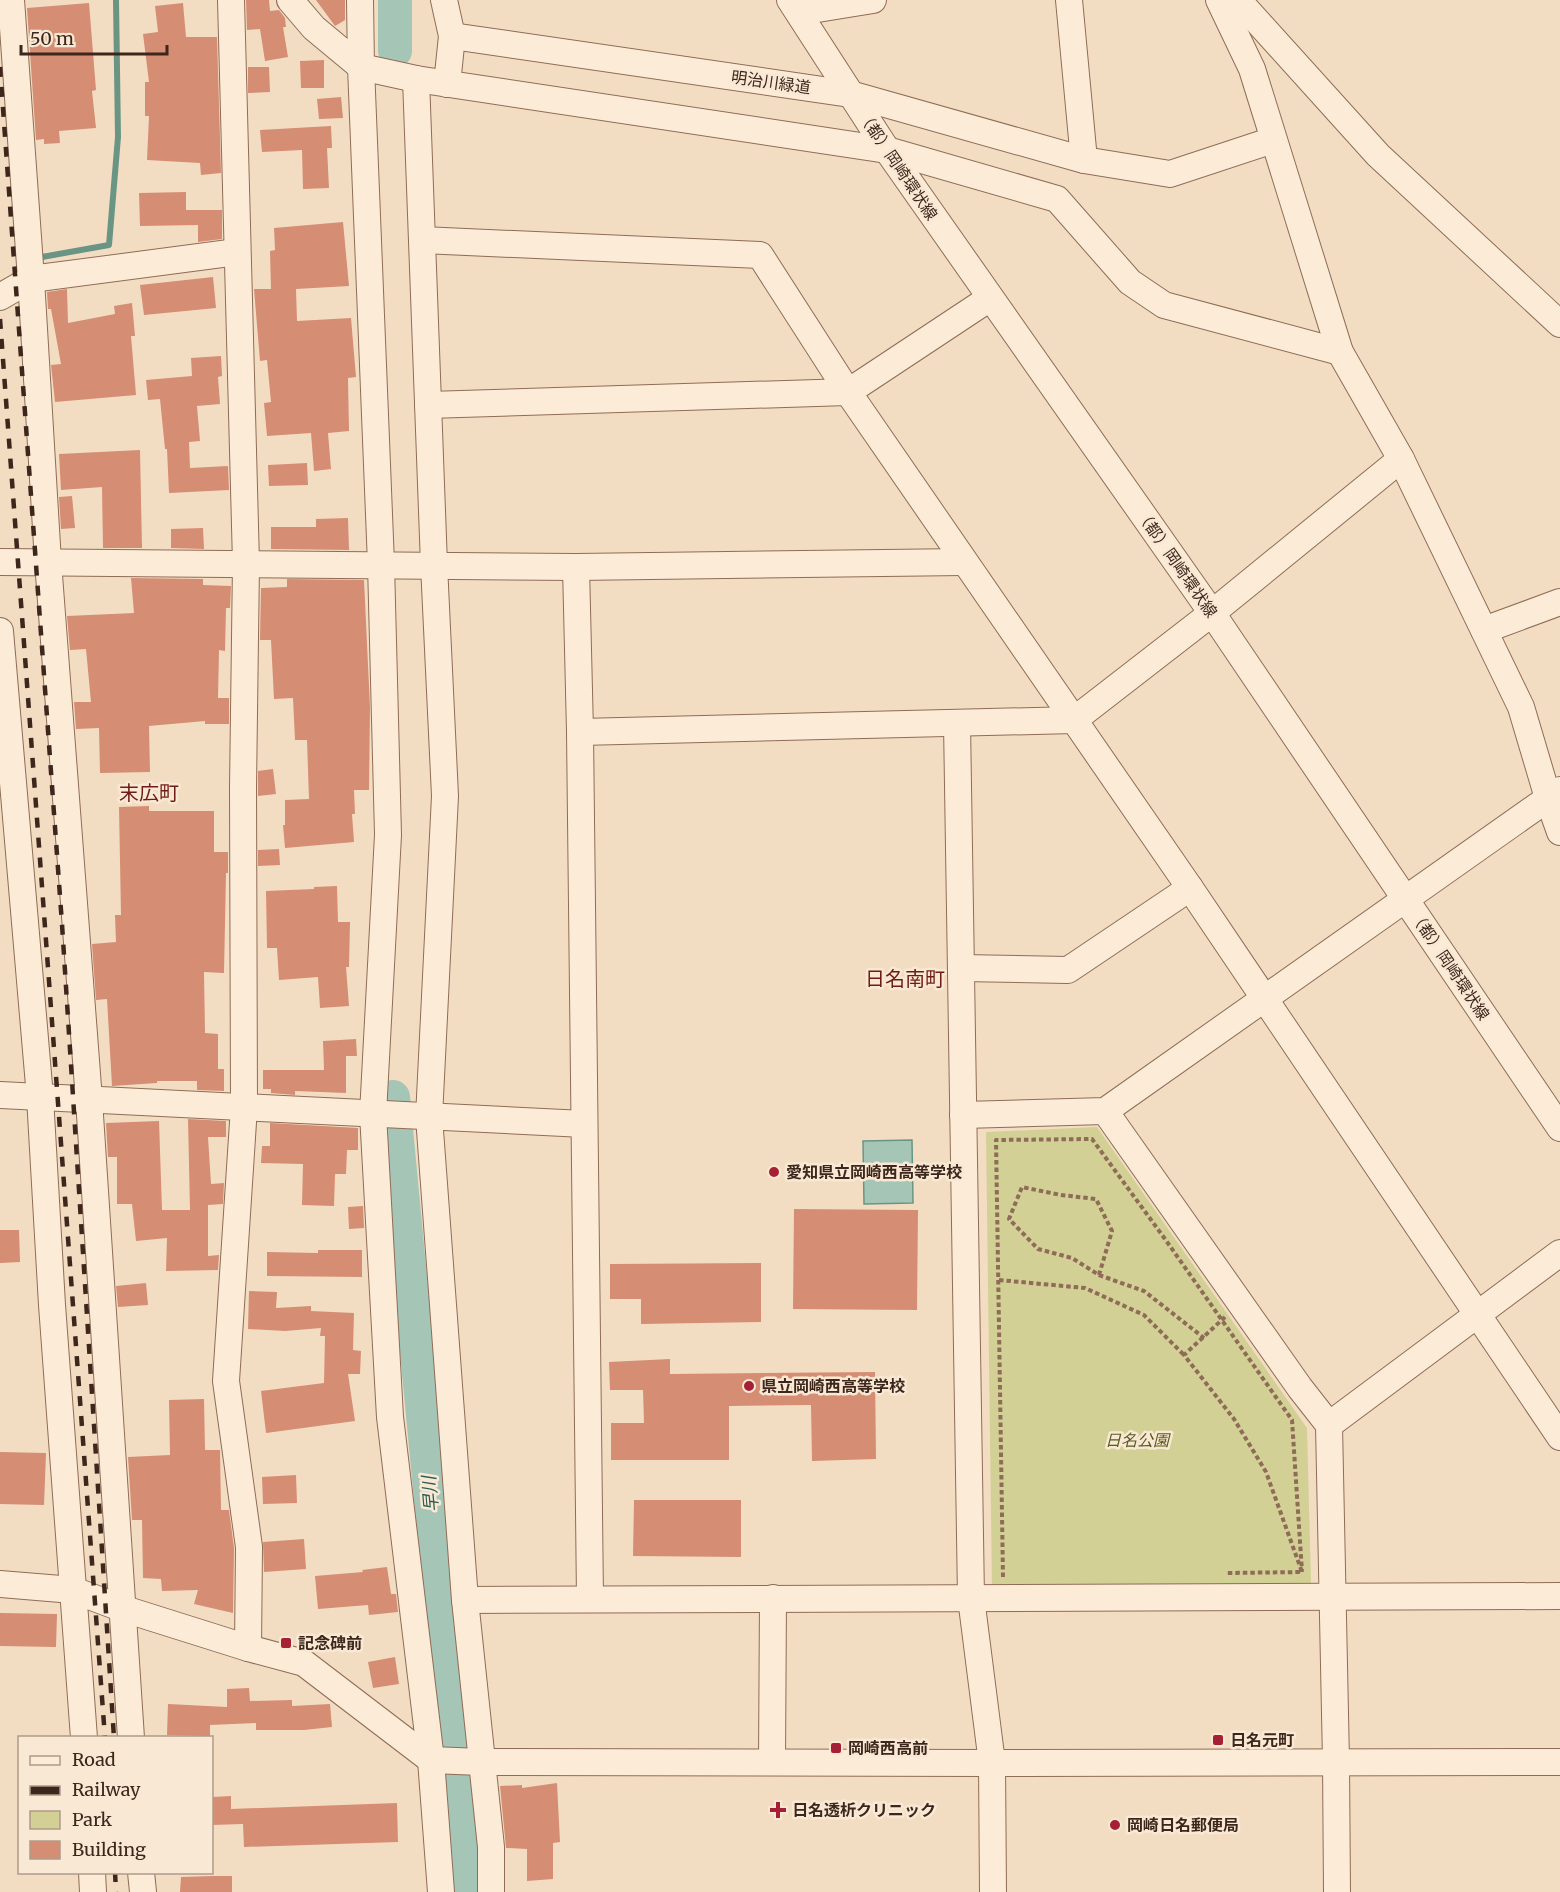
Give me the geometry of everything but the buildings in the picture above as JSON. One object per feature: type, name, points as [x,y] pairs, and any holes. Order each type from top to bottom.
[{"type":"street","points":[[11,0],[48,562],[89,1100],[131,1736]]},
{"type":"street","points":[[231,0],[246,563],[243,788],[244,1107],[226,1381],[249,1547],[248,1648]]},
{"type":"street","points":[[290,0],[314,28],[361,67],[416,80],[887,150],[1057,199],[1130,282],[1164,305],[1340,352]]},
{"type":"street","points":[[360,0],[381,564],[388,834],[373,1114],[390,1416],[431,1760],[441,1892]]},
{"type":"street","points":[[444,0],[452,36],[447,84]]},
{"type":"street","points":[[794,6],[873,0]]},
{"type":"street","points":[[1069,0],[1084,160]]},
{"type":"street","points":[[1219,0],[1252,69],[1340,352],[1401,459],[1521,706],[1554,794],[1560,832]]},
{"type":"street","points":[[1238,0],[1378,155],[1560,324]]},
{"type":"street","name":"（都）岡崎環状線","points":[[794,6],[887,150],[1212,613],[1560,1128]]},
{"type":"street","name":"明治川緑道","points":[[452,36],[850,94],[1084,160],[1170,174],[1273,140]]},
{"type":"street","points":[[416,80],[445,796],[429,1117],[465,1600],[490,1846],[491,1892]]},
{"type":"street","points":[[422,240],[760,255],[848,392],[1190,888],[1560,1437]]},
{"type":"street","points":[[0,297],[31,279],[237,252]]},
{"type":"street","points":[[428,405],[848,392],[990,298]]},
{"type":"street","points":[[580,732],[1074,720],[1212,613],[1401,459]]},
{"type":"street","points":[[0,562],[576,567],[964,562]]},
{"type":"street","points":[[576,567],[590,1599]]},
{"type":"street","points":[[1484,630],[1560,602]]},
{"type":"street","points":[[0,631],[40,1097],[52,1316],[84,1736]]},
{"type":"street","points":[[957,723],[970,1598],[992,1763],[993,1892]]},
{"type":"street","points":[[963,1115],[1105,1111],[1554,794]]},
{"type":"street","points":[[961,968],[1068,970],[1190,888]]},
{"type":"street","points":[[0,1095],[584,1124]]},
{"type":"street","points":[[1105,1111],[1300,1388],[1329,1425],[1337,1892]]},
{"type":"street","points":[[1329,1425],[1560,1253]]},
{"type":"street","points":[[0,1584],[73,1590],[248,1648],[304,1663],[431,1760],[992,1763],[1560,1762]]},
{"type":"street","points":[[465,1600],[1560,1596]]},
{"type":"street","points":[[772,1761],[773,1599]]},
{"type":"street","points":[[92,1874],[93,1892]]},
{"type":"street","points":[[141,1874],[142,1892]]},
{"type":"path","points":[[1015,1577],[1003,1577],[996,1140],[1092,1139],[1165,1239],[1292,1420],[1302,1572]]},
{"type":"path","points":[[1099,1275],[1112,1231],[1096,1199],[1022,1187],[1009,1219],[1038,1250],[1072,1258],[1099,1275],[1144,1291],[1205,1339]]},
{"type":"path","points":[[999,1280],[1085,1288],[1144,1315],[1184,1355],[1234,1419],[1266,1472],[1302,1572]]},
{"type":"path","points":[[1184,1355],[1241,1302]]},
{"type":"path","points":[[1218,1573],[1302,1572]]},
{"type":"green space","name":"日名公園","points":[[1097,1127],[1307,1428],[1311,1584],[992,1589],[986,1132]]},
{"type":"shaded area","points":[[912,1140],[913,1203],[864,1204],[863,1141]]},
{"type":"waterway","points":[[42,257],[109,245],[118,137],[116,0]]},
{"type":"waterway","name":"早川","points":[[395,0],[395,51]]},
{"type":"waterway","name":"早川","points":[[393,1097],[468,1892]]},
{"type":"railway","points":[[0,67],[62,924],[114,1736]]},
{"type":"railway","points":[[0,319],[105,1736]]},
{"type":"railway","points":[[115,1874],[116,1892]]},
{"type":"place","name":"愛知県立岡崎西高等学校","points":[[774,1172]]},
{"type":"place","name":"県立岡崎西高等学校","points":[[749,1386]]},
{"type":"place","name":"記念碑前","points":[[286,1643]]},
{"type":"place","name":"日名元町","points":[[1218,1740]]},
{"type":"place","name":"岡崎西高前","points":[[836,1748]]},
{"type":"place","name":"日名透析クリニック","points":[[778,1810]]},
{"type":"place","name":"岡崎日名郵便局","points":[[1115,1825]]},
{"type":"district","name":"末広町","points":[[149,792]]},
{"type":"district","name":"日名南町","points":[[905,978]]}]
